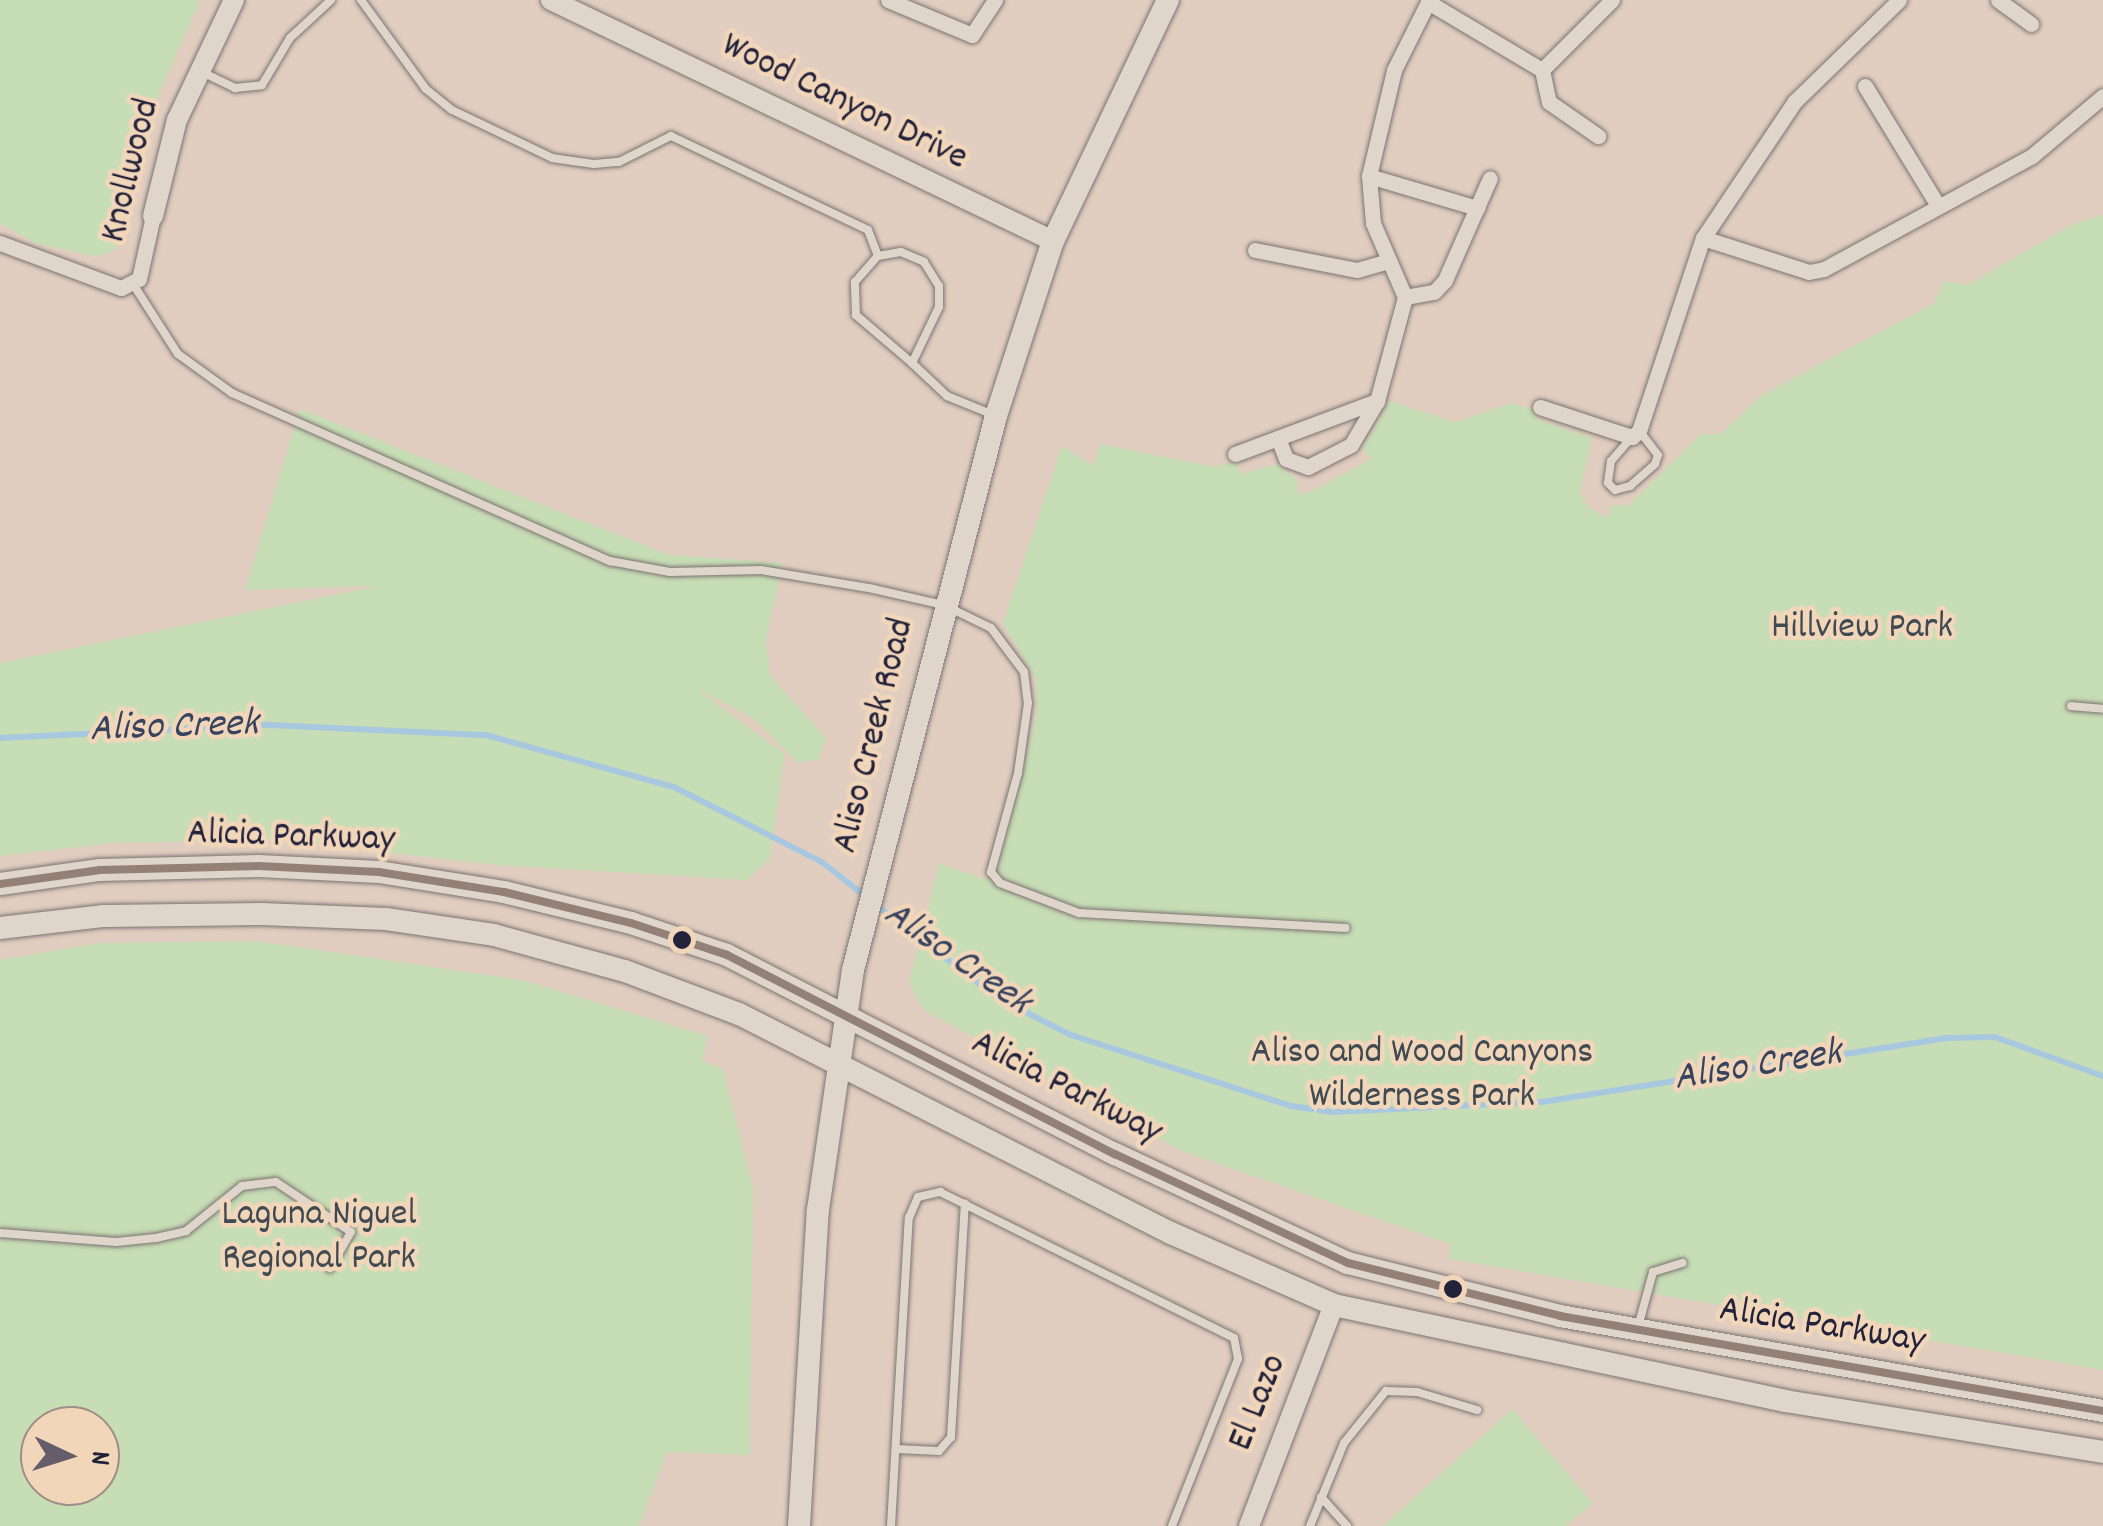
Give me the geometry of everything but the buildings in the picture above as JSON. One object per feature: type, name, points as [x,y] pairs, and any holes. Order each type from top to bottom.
[{"type":"main road","name":"Knollwood","points":[[154,216],[198,70],[234,0]]},
{"type":"main road","name":"Wood Canyon Drive","points":[[551,0],[1053,241]]},
{"type":"main road","name":"Aliso Creek Road","points":[[798,1526],[818,1210],[849,985],[944,605],[996,416],[1053,241],[1168,0]]},
{"type":"main road","name":"Alicia Parkway","points":[[0,884],[100,870],[259,866],[378,872],[504,892],[631,923],[727,955],[1115,1154],[1331,1256],[1638,1331],[2103,1411]]},
{"type":"main road","name":"Alicia Parkway","points":[[0,928],[104,916],[262,914],[386,919],[494,935],[626,971],[739,1014],[1171,1234],[1334,1306],[1786,1402],[2103,1452]]},
{"type":"main road","name":"El Lazo","points":[[1250,1526],[1334,1306]]},
{"type":"street","points":[[888,0],[972,35],[995,0]]},
{"type":"street","points":[[1542,70],[1612,0]]},
{"type":"street","points":[[1540,407],[1636,434],[1703,238],[1795,102],[1899,0]]},
{"type":"street","points":[[1998,0],[2032,24]]},
{"type":"street","points":[[1278,438],[1286,459],[1308,468],[1351,445],[1377,401],[1404,297],[1373,223],[1368,176],[1394,70],[1428,1],[1542,70],[1549,102],[1598,136]]},
{"type":"street","points":[[1865,86],[1938,204]]},
{"type":"street","points":[[1703,238],[1809,272],[2032,156],[2103,96]]},
{"type":"street","points":[[1368,176],[1477,208]]},
{"type":"street","points":[[1404,297],[1434,292],[1445,280],[1490,178]]},
{"type":"street","name":"Knollwood","points":[[0,243],[108,287],[134,284],[144,266],[154,216]]},
{"type":"street","points":[[1255,250],[1356,270],[1388,261]]},
{"type":"street","points":[[1235,454],[1377,401]]},
{"type":"lane","points":[[198,70],[236,88],[262,85],[290,38],[331,0]]},
{"type":"lane","points":[[361,0],[426,89],[452,110],[552,158],[594,164],[618,162],[671,136],[868,230],[878,256]]},
{"type":"lane","points":[[912,363],[939,307],[939,286],[924,262],[901,252],[878,256],[855,282],[856,314],[946,396],[996,416]]},
{"type":"lane","points":[[134,284],[178,354],[232,393],[610,561],[670,572],[760,570],[944,605],[991,628],[1024,672],[1027,724],[991,872],[1000,882],[1079,914],[1346,928]]},
{"type":"lane","points":[[1636,434],[1658,455],[1655,464],[1630,486],[1615,490],[1608,483],[1611,461],[1636,434]]},
{"type":"lane","points":[[2071,706],[2103,709]]},
{"type":"lane","points":[[0,1233],[156,1238],[186,1231],[242,1186],[276,1182],[351,1232],[330,1268]]},
{"type":"lane","points":[[891,1526],[912,1206],[940,1192],[1234,1338],[1238,1359],[1172,1526]]},
{"type":"lane","points":[[896,1449],[938,1451],[951,1437],[966,1203]]},
{"type":"lane","points":[[1638,1331],[1653,1272],[1683,1263]]},
{"type":"lane","points":[[1310,1526],[1344,1444],[1386,1391],[1417,1392],[1477,1410]]},
{"type":"lane","points":[[1321,1497],[1346,1526]]},
{"type":"green space","points":[[0,0],[200,0],[141,135],[123,234],[116,249],[98,257],[34,243],[0,223]]},
{"type":"green space","points":[[2103,215],[2103,1370],[1449,1259],[1450,1244],[1184,1152],[924,1010],[909,983],[939,863],[995,883],[1037,712],[1036,679],[1003,623],[1062,446],[1094,466],[1100,444],[1215,467],[1234,461],[1242,474],[1277,464],[1297,479],[1297,493],[1311,492],[1371,459],[1363,448],[1390,401],[1455,422],[1512,403],[1535,410],[1537,419],[1592,438],[1580,493],[1589,508],[1607,518],[1611,506],[1629,505],[1701,434],[1721,434],[1759,397],[1934,303],[1944,281],[1968,285],[2073,224]]},
{"type":"green space","points":[[300,409],[669,555],[783,563],[766,639],[770,675],[826,738],[819,760],[797,762],[753,718],[697,689],[785,754],[770,858],[747,880],[496,865],[277,840],[112,843],[0,856],[0,663],[378,586],[245,590]]},
{"type":"green space","name":"Laguna Niguel Regional Park","points":[[257,941],[522,980],[708,1036],[702,1061],[723,1069],[753,1188],[750,1455],[667,1452],[639,1526],[0,1526],[0,960],[100,943]]},
{"type":"green space","points":[[1512,1409],[1593,1503],[1566,1526],[1383,1526]]},
{"type":"waterway","name":"Aliso Creek","points":[[0,738],[270,725],[486,735],[674,787],[822,862],[865,896]]},
{"type":"waterway","name":"Aliso Creek","points":[[875,904],[998,998],[1071,1035],[1291,1106],[1334,1112],[1542,1102],[1945,1038],[1995,1037],[2103,1076]]},
{"type":"transit line","points":[[0,884],[100,870],[259,866],[379,872],[504,892],[631,923],[727,955],[1115,1154],[1348,1263],[1560,1316],[2103,1411]]},
{"type":"park label","name":"Hillview Park","points":[[1862,629]]},
{"type":"park label","name":"Aliso and Wood Canyons Wilderness Park","points":[[1422,1076]]}]
